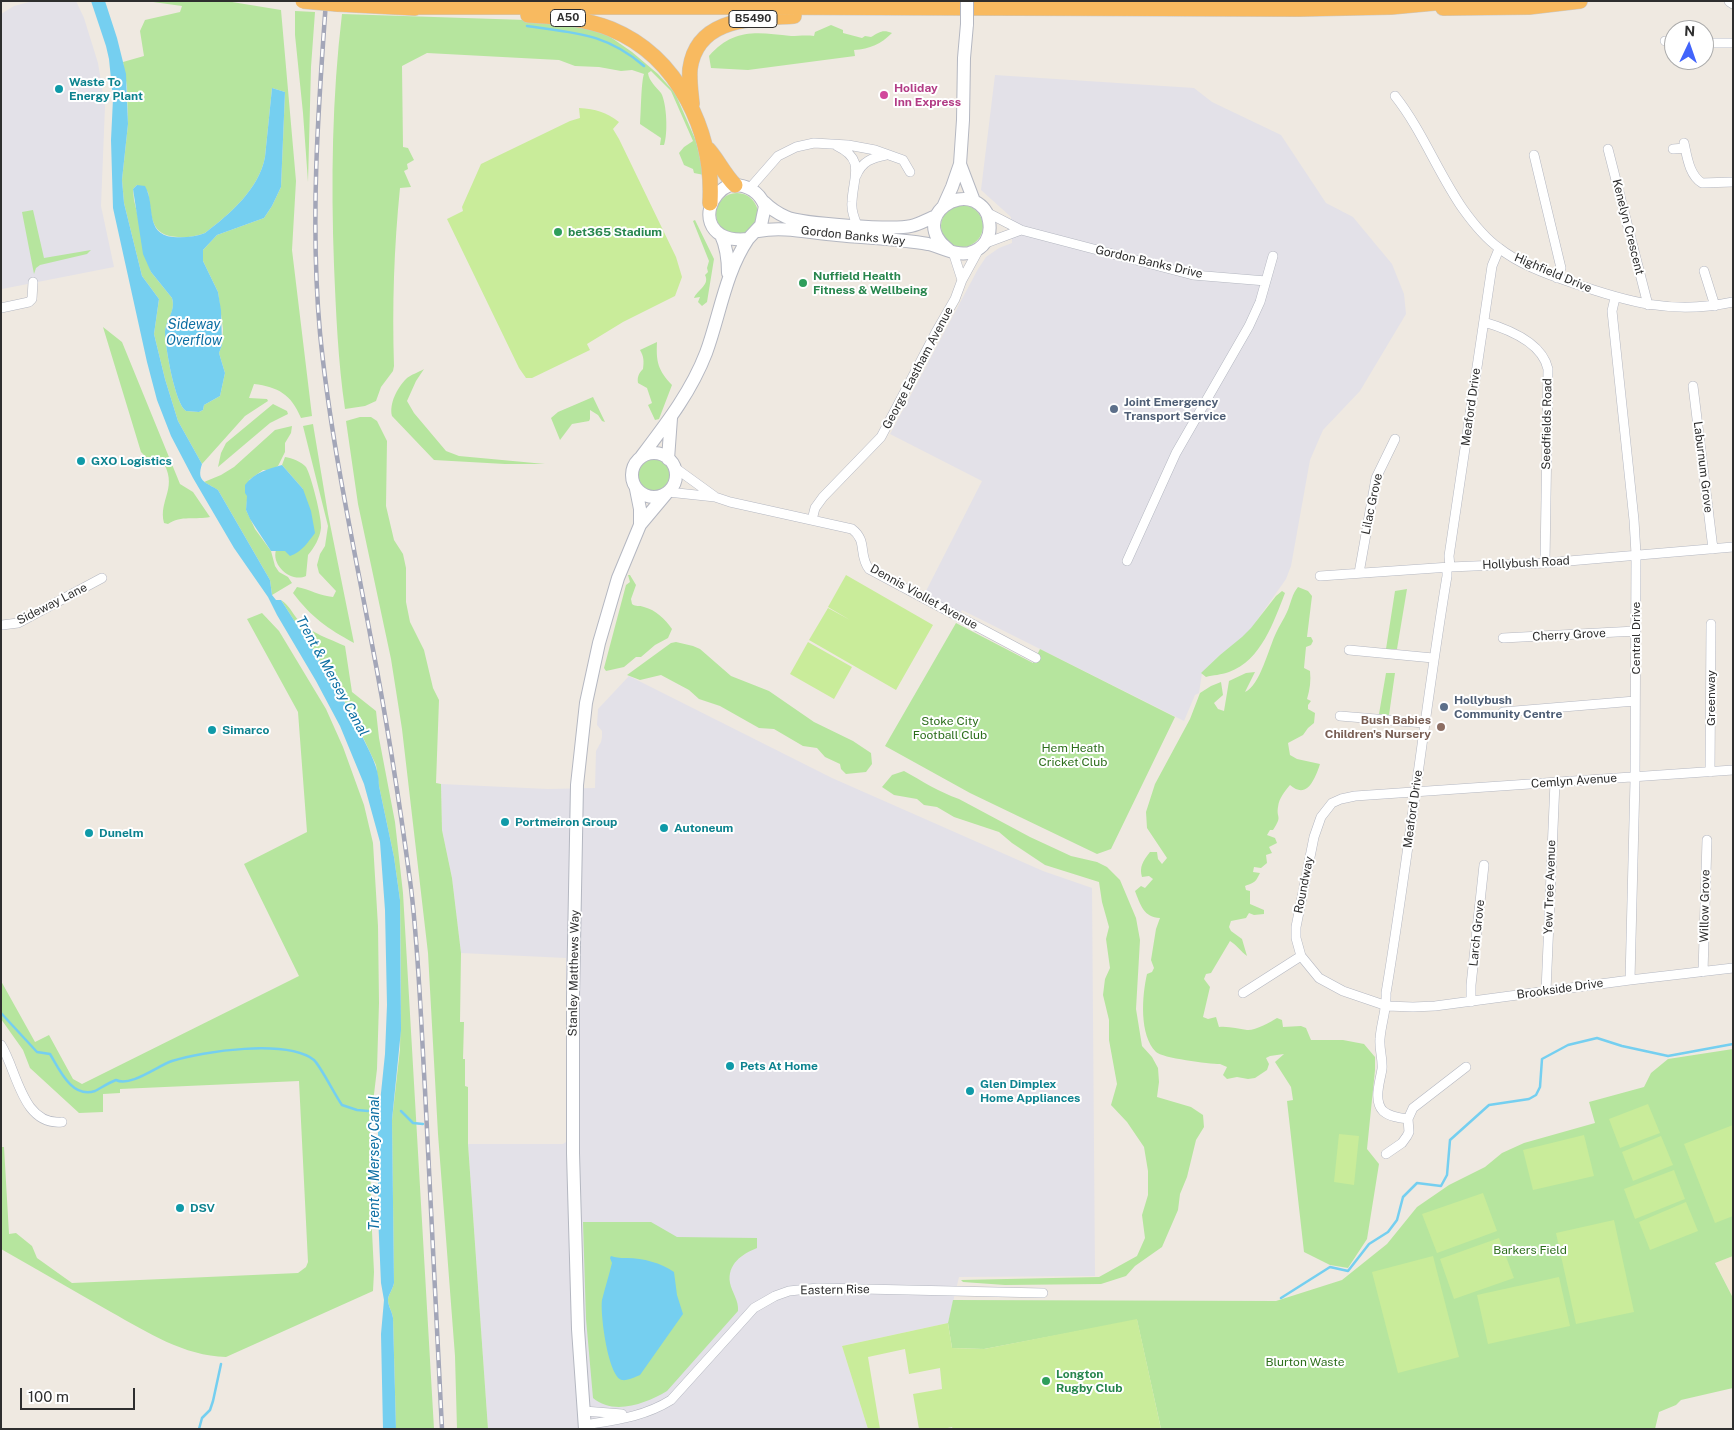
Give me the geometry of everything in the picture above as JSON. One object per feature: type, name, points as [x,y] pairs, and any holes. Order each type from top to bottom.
[{"type":"highway","name":"A50","points":[[303,1],[584,20],[611,29],[637,42],[670,74],[692,108]]},
{"type":"highway","name":"A50","points":[[1391,7],[1456,1]]},
{"type":"highway","name":"A50","points":[[407,7],[1232,10],[1391,7],[1511,8],[1580,1]]},
{"type":"highway","name":"B5490","points":[[692,108],[690,79],[692,61],[699,45],[720,27],[737,21],[879,8]]},
{"type":"highway","points":[[692,108],[707,148],[710,203]]},
{"type":"highway","points":[[707,148],[727,177],[742,186]]},
{"type":"main road","points":[[940,211],[951,201],[962,199],[974,202],[988,213],[989,235],[983,246],[962,254],[951,251],[939,242],[935,232],[940,211],[952,187],[960,164],[964,58],[964,24],[961,1]]},
{"type":"main road","points":[[964,24],[967,1]]},
{"type":"main road","points":[[960,164],[974,202]]},
{"type":"main road","points":[[671,418],[671,462],[676,478],[673,487],[667,493],[657,498],[651,498],[636,489],[633,484],[631,472],[633,467],[671,418],[686,393],[705,354],[728,280],[740,250],[753,235],[764,219],[766,210],[764,202],[742,186],[730,186],[720,191],[710,203],[710,222],[716,231],[734,239],[753,235]]},
{"type":"main road","name":"Gordon Banks Way","points":[[764,202],[770,208],[786,217],[802,221],[901,228],[913,226],[940,211]]},
{"type":"main road","name":"Gordon Banks Way","points":[[753,235],[784,228],[922,244],[951,251]]},
{"type":"main road","points":[[721,234],[728,256],[728,280]]},
{"type":"main road","points":[[642,457],[654,453],[662,455],[671,462]]},
{"type":"main road","name":"Stanley Matthews Way","points":[[636,489],[640,509],[640,525]]},
{"type":"main road","name":"Stanley Matthews Way","points":[[584,1427],[578,1329],[572,1153],[577,786],[586,703],[599,643],[618,578],[640,525],[667,493]]},
{"type":"street","points":[[1714,43],[1733,43]]},
{"type":"street","name":"Highfield Drive","points":[[1395,96],[1410,118],[1463,209],[1499,249],[1557,278],[1615,298],[1648,305],[1683,308],[1715,306],[1733,302]]},
{"type":"street","points":[[742,186],[786,152],[796,147],[814,143],[848,145],[887,154],[903,160],[910,172]]},
{"type":"street","points":[[834,145],[847,151],[853,158],[856,178],[852,208],[857,225]]},
{"type":"street","points":[[1673,149],[1684,145],[1689,164],[1702,183],[1733,182]]},
{"type":"street","name":"Kenelyn Crescent","points":[[1608,149],[1648,305]]},
{"type":"street","points":[[856,178],[862,165],[868,160],[887,154]]},
{"type":"street","points":[[1534,155],[1561,268],[1557,278]]},
{"type":"street","name":"Gordon Banks Drive","points":[[988,213],[1020,230],[1193,275],[1266,281]]},
{"type":"street","points":[[983,246],[1020,230]]},
{"type":"street","name":"George Eastham Avenue","points":[[812,520],[815,508],[823,497],[882,437],[931,340],[955,299],[962,280],[983,246]]},
{"type":"street","name":"Meaford Drive","points":[[1408,1119],[1397,1118],[1383,1111],[1380,1105],[1378,1097],[1382,1062],[1380,1030],[1383,1014],[1387,1006],[1386,993],[1416,792],[1433,658],[1448,576],[1449,556],[1492,266],[1499,249]]},
{"type":"street","points":[[951,251],[962,280]]},
{"type":"street","points":[[1127,561],[1176,453],[1249,326],[1260,302],[1273,256]]},
{"type":"street","points":[[1704,271],[1715,306]]},
{"type":"street","points":[[1,308],[29,302],[32,299],[34,282]]},
{"type":"street","name":"Central Drive","points":[[1615,298],[1612,311],[1636,554],[1635,776],[1630,980]]},
{"type":"street","name":"Seedfields Road","points":[[1484,322],[1512,332],[1539,350],[1546,362],[1548,370],[1545,563]]},
{"type":"street","name":"Laburnum Grove","points":[[1693,386],[1713,549]]},
{"type":"street","name":"Lilac Grove","points":[[1359,573],[1376,478],[1396,439]]},
{"type":"street","name":"Dennis Viollet Avenue","points":[[671,462],[715,497]]},
{"type":"street","name":"Dennis Viollet Avenue","points":[[667,493],[715,497],[852,529],[860,537],[863,557],[869,569],[1036,658]]},
{"type":"street","name":"Hollybush Road","points":[[1320,576],[1449,567],[1545,563],[1733,547]]},
{"type":"street","name":"Sideway Lane","points":[[2,622],[18,623],[102,578]]},
{"type":"street","name":"Greenway","points":[[1710,772],[1711,624]]},
{"type":"street","name":"Cherry Grove","points":[[1502,638],[1636,631]]},
{"type":"street","points":[[1349,650],[1433,658]]},
{"type":"street","points":[[1503,712],[1635,701]]},
{"type":"street","points":[[1340,716],[1424,723]]},
{"type":"street","name":"Cemlyn Avenue","points":[[1416,792],[1733,770]]},
{"type":"street","name":"Yew Tree Avenue","points":[[1546,991],[1555,782]]},
{"type":"street","name":"Roundway","points":[[1387,1006],[1342,991],[1319,978],[1301,956],[1296,938],[1297,918],[1317,824],[1325,810],[1332,803],[1355,796],[1416,792]]},
{"type":"street","name":"Willow Grove","points":[[1703,972],[1707,840]]},
{"type":"street","name":"Larch Grove","points":[[1471,1002],[1471,985],[1484,865]]},
{"type":"street","points":[[1243,993],[1301,956]]},
{"type":"street","name":"Brookside Drive","points":[[1387,1006],[1413,1007],[1471,1002],[1733,968]]},
{"type":"street","points":[[1,1045],[20,1090],[37,1114],[47,1121],[62,1122]]},
{"type":"street","points":[[1386,1154],[1402,1143],[1409,1132],[1408,1119],[1413,1108],[1466,1067]]},
{"type":"street","name":"Eastern Rise","points":[[584,1427],[656,1410],[671,1400],[754,1308],[775,1296],[789,1291],[818,1288],[1043,1293]]},
{"type":"street","name":"Eastern Rise","points":[[584,1411],[609,1414],[645,1413]]},
{"type":"shaded area","points":[[33,1],[76,1],[84,18],[98,63],[105,106],[101,206],[114,267],[2,289],[1,14],[14,6]]},
{"type":"shaded area","points":[[995,75],[1194,88],[1212,102],[1281,135],[1326,203],[1353,217],[1392,264],[1404,294],[1406,314],[1360,391],[1323,430],[1310,460],[1291,566],[1286,579],[1251,629],[1202,673],[1199,693],[1195,695],[1184,721],[962,610],[959,614],[924,595],[982,481],[890,434],[978,269],[986,257],[999,248],[1012,243],[1011,217],[981,190]]},
{"type":"shaded area","points":[[629,676],[832,778],[1043,871],[1092,888],[1095,1276],[959,1277],[948,1323],[842,1346],[868,1429],[488,1429],[468,1144],[563,1144],[566,1142],[566,958],[461,953],[452,878],[442,830],[441,784],[548,789],[595,788],[596,751],[602,737],[602,731],[597,725],[598,709]]},
{"type":"shaded area","points":[[1733,1256],[1733,1298],[1715,1262]]},
{"type":"green space","points":[[146,1],[226,1],[281,10],[296,181],[292,250],[312,416],[301,418],[293,403],[283,393],[270,387],[254,384],[249,398],[267,399],[268,401],[245,416],[202,464],[178,421],[165,379],[154,334],[159,299],[142,276],[124,203],[122,180],[128,124],[127,87],[123,62],[144,56],[140,31],[145,20],[180,12],[182,6]],"holes":[[[272,88],[285,92],[281,187],[272,206],[264,218],[217,235],[203,250],[203,261],[218,292],[223,329],[222,345],[219,353],[225,373],[220,396],[204,405],[203,410],[199,412],[186,411],[178,398],[165,339],[166,327],[173,307],[172,298],[151,272],[133,189],[137,185],[148,192],[154,223],[162,233],[181,237],[192,237],[205,233],[242,200],[257,180],[265,157]]]},
{"type":"green space","points":[[295,11],[315,12],[311,67],[308,182],[295,35]]},
{"type":"green space","points":[[342,14],[526,20],[571,24],[606,34],[632,52],[658,74],[675,93],[696,141],[704,175],[694,173],[693,169],[684,165],[679,153],[693,141],[671,91],[651,71],[648,73],[650,79],[661,93],[665,104],[666,127],[664,145],[660,145],[661,138],[640,124],[644,74],[632,70],[621,71],[599,67],[575,66],[559,60],[427,53],[402,66],[403,147],[408,148],[414,160],[407,164],[408,169],[404,171],[411,187],[400,188],[394,277],[394,366],[393,371],[381,387],[376,401],[365,406],[345,409],[337,319],[333,202],[334,108]]},
{"type":"green space","points":[[831,25],[843,30],[843,33],[862,38],[865,36],[871,37],[884,31],[892,33],[875,45],[854,50],[855,56],[748,70],[711,68],[709,56],[727,40],[737,36],[756,33],[814,36],[815,32]]},
{"type":"green space","name":"bet365 Stadium","points":[[579,108],[600,112],[619,122],[613,129],[676,257],[682,277],[675,296],[623,322],[587,344],[590,350],[532,378],[526,378],[519,368],[447,219],[463,211],[462,207],[481,164],[580,118]]},
{"type":"green space","points":[[737,193],[752,199],[758,214],[752,229],[737,235],[722,229],[716,214],[722,199]]},
{"type":"green space","points":[[962,205],[977,211],[983,226],[977,241],[962,247],[947,241],[941,226],[947,211]]},
{"type":"green space","points":[[33,210],[44,258],[91,250],[87,254],[40,265],[36,268],[34,274],[22,212]]},
{"type":"green space","points":[[695,220],[714,259],[707,302],[702,306],[698,302],[700,297],[694,298],[706,282],[705,275],[708,272],[709,261],[693,221]]},
{"type":"green space","points":[[103,327],[122,342],[180,484],[193,492],[210,517],[183,519],[168,524],[164,523],[163,515],[169,477],[161,459],[147,458],[141,452]]},
{"type":"green space","points":[[657,342],[659,365],[672,385],[659,419],[655,420],[648,405],[652,403],[647,388],[638,383],[638,379],[643,369],[644,361],[640,350]]},
{"type":"green space","points":[[424,369],[407,401],[414,413],[446,451],[459,456],[545,464],[434,460],[392,416],[391,411],[394,396],[406,379]]},
{"type":"green space","points":[[593,397],[605,422],[590,410],[589,421],[572,424],[560,440],[551,418],[558,412]]},
{"type":"green space","points":[[273,404],[287,411],[288,414],[270,423],[218,467],[221,453],[226,443]]},
{"type":"green space","points":[[360,417],[371,417],[377,421],[387,441],[386,506],[394,540],[403,554],[406,568],[406,602],[410,622],[424,650],[433,688],[439,700],[436,783],[441,784],[442,830],[452,878],[461,953],[460,1022],[464,1022],[463,1059],[465,1059],[465,1086],[468,1087],[468,1144],[488,1429],[457,1429],[455,1356],[438,1134],[428,953],[402,729],[391,659],[358,504],[346,421]]},
{"type":"green space","points":[[313,424],[328,514],[354,643],[320,622],[293,593],[297,587],[333,597],[336,591],[319,573],[317,565],[320,554],[325,546],[328,526],[303,426]]},
{"type":"green space","points":[[292,426],[291,433],[285,443],[285,452],[278,466],[271,470],[263,470],[249,480],[246,510],[255,529],[271,551],[275,566],[292,583],[272,595],[270,580],[218,490],[204,482],[234,467],[275,430]]},
{"type":"green space","points":[[654,456],[666,462],[672,474],[666,486],[654,492],[642,486],[636,474],[642,462]]},
{"type":"green space","points":[[285,457],[297,460],[306,467],[313,487],[321,523],[318,539],[308,555],[306,576],[300,578],[284,572],[275,556],[276,550],[285,551],[303,489],[282,465]]},
{"type":"green space","points":[[628,575],[630,575],[636,585],[631,599],[632,604],[648,608],[656,613],[672,629],[668,638],[655,645],[641,657],[636,657],[624,667],[606,671],[604,668],[626,585],[630,582]]},
{"type":"green space","points":[[846,575],[933,625],[896,690],[809,640],[828,608],[850,620],[828,607]]},
{"type":"green space","points":[[1298,587],[1308,591],[1312,596],[1307,637],[1311,637],[1313,641],[1311,645],[1306,647],[1304,668],[1310,671],[1307,699],[1311,701],[1308,709],[1315,713],[1314,723],[1303,735],[1288,743],[1290,755],[1297,759],[1320,764],[1310,786],[1301,790],[1290,785],[1281,798],[1278,807],[1278,822],[1267,835],[1275,838],[1277,843],[1269,847],[1272,853],[1266,855],[1267,863],[1261,868],[1254,867],[1253,872],[1260,873],[1256,880],[1245,886],[1246,890],[1250,891],[1250,904],[1264,910],[1264,914],[1254,915],[1249,913],[1246,918],[1231,921],[1229,927],[1231,931],[1242,939],[1247,956],[1230,941],[1211,973],[1206,974],[1204,979],[1210,987],[1203,1017],[1208,1019],[1216,1017],[1219,1027],[1247,1030],[1258,1028],[1277,1018],[1282,1020],[1283,1027],[1301,1026],[1306,1028],[1311,1040],[1343,1040],[1364,1044],[1375,1057],[1367,1149],[1379,1164],[1367,1239],[1348,1268],[1330,1265],[1304,1252],[1287,1101],[1293,1100],[1291,1087],[1275,1062],[1284,1054],[1266,1058],[1269,1064],[1267,1070],[1255,1078],[1237,1077],[1227,1079],[1223,1075],[1227,1067],[1220,1064],[1196,1062],[1156,1052],[1147,1036],[1143,1015],[1145,983],[1147,974],[1152,972],[1154,968],[1151,960],[1156,929],[1160,918],[1146,913],[1135,891],[1141,886],[1145,888],[1153,879],[1149,876],[1142,877],[1141,873],[1142,864],[1150,852],[1157,852],[1158,859],[1162,864],[1167,858],[1147,828],[1146,812],[1155,784],[1190,719],[1200,693],[1221,682],[1223,695],[1214,703],[1218,709],[1224,711],[1229,681],[1246,673],[1255,672],[1245,692],[1255,682],[1264,666],[1276,633]]},
{"type":"green space","points":[[1407,589],[1397,649],[1386,649],[1395,591]]},
{"type":"green space","points":[[1282,591],[1285,593],[1271,627],[1258,650],[1250,659],[1240,667],[1226,673],[1206,677],[1201,673],[1251,628]]},
{"type":"green space","points":[[281,600],[299,621],[309,629],[345,646],[352,692],[376,711],[379,738],[395,822],[403,893],[434,1429],[396,1429],[393,1318],[388,1300],[394,1283],[392,1120],[400,1049],[401,991],[400,900],[394,857],[376,765],[353,716]]},
{"type":"green space","points":[[262,613],[279,631],[326,709],[343,747],[364,805],[373,843],[378,926],[379,1003],[377,1069],[370,1128],[374,1272],[373,1291],[226,1357],[210,1356],[166,1342],[1,1249],[1,1147],[4,1147],[9,1234],[16,1233],[32,1246],[37,1258],[72,1283],[298,1273],[306,1267],[308,1262],[299,1081],[120,1089],[120,1093],[103,1094],[103,1112],[79,1113],[30,1068],[23,1050],[1,1019],[1,981],[35,1042],[49,1035],[73,1079],[82,1084],[299,976],[244,864],[307,832],[298,712],[247,619]]},
{"type":"green space","name":"Hem Heath Cricket Club","points":[[956,623],[1033,663],[1040,649],[1175,717],[1111,849],[1097,854],[970,793],[885,746]]},
{"type":"green space","points":[[676,642],[700,649],[731,676],[769,691],[814,722],[853,741],[871,753],[872,764],[866,772],[846,774],[841,769],[840,764],[825,757],[817,748],[803,746],[774,729],[759,728],[720,706],[699,699],[689,690],[661,675],[640,680],[627,675],[671,643]]},
{"type":"green space","points":[[808,642],[852,667],[834,699],[790,674]]},
{"type":"green space","points":[[1386,673],[1395,673],[1389,715],[1379,714]]},
{"type":"green space","points":[[904,771],[1030,837],[1071,856],[1097,862],[1107,867],[1120,880],[1136,918],[1140,940],[1136,1009],[1142,1046],[1152,1057],[1158,1068],[1157,1097],[1191,1107],[1203,1115],[1204,1127],[1196,1140],[1187,1177],[1180,1194],[1178,1210],[1162,1247],[1135,1266],[1126,1276],[1101,1284],[1005,1285],[963,1282],[961,1280],[1099,1277],[1137,1256],[1145,1238],[1142,1215],[1148,1195],[1148,1171],[1144,1147],[1127,1122],[1111,1105],[1117,1084],[1109,1040],[1109,1020],[1103,995],[1105,979],[1110,968],[1106,939],[1109,927],[1099,882],[1045,865],[999,832],[954,817],[937,807],[924,805],[917,799],[894,795],[882,787],[892,775]]},
{"type":"green space","points":[[1733,1049],[1733,1256],[1715,1263],[1733,1298],[1733,1388],[1681,1400],[1676,1405],[1659,1412],[1655,1429],[1161,1429],[1137,1320],[984,1349],[952,1348],[948,1323],[953,1300],[1276,1301],[1342,1280],[1387,1244],[1417,1207],[1449,1185],[1485,1167],[1502,1153],[1524,1143],[1595,1123],[1589,1102],[1644,1087],[1651,1073],[1668,1059]]},
{"type":"green space","points":[[1648,1104],[1660,1133],[1620,1148],[1609,1119]]},
{"type":"green space","points":[[1733,1125],[1733,1216],[1715,1223],[1684,1144]]},
{"type":"green space","points":[[1339,1134],[1359,1136],[1354,1185],[1334,1182]]},
{"type":"green space","points":[[1584,1135],[1594,1176],[1533,1190],[1523,1150]]},
{"type":"green space","points":[[1661,1136],[1673,1165],[1633,1181],[1622,1152]]},
{"type":"green space","points":[[1674,1170],[1685,1199],[1635,1219],[1624,1189]]},
{"type":"green space","points":[[1483,1193],[1497,1231],[1437,1253],[1422,1214]]},
{"type":"green space","points":[[1686,1202],[1698,1231],[1650,1250],[1639,1222]]},
{"type":"green space","points":[[1614,1220],[1634,1312],[1576,1324],[1556,1233]]},
{"type":"green space","points":[[583,1222],[651,1222],[677,1237],[757,1238],[757,1248],[741,1257],[731,1270],[730,1283],[738,1311],[667,1391],[650,1400],[620,1407],[601,1403],[593,1398],[586,1319]]},
{"type":"green space","points":[[1499,1238],[1514,1278],[1454,1299],[1440,1259]]},
{"type":"green space","points":[[1433,1256],[1459,1357],[1398,1373],[1372,1272]]},
{"type":"green space","points":[[1559,1277],[1570,1326],[1488,1344],[1477,1295]]},
{"type":"green space","name":"Longton Rugby Club","points":[[1137,1319],[1161,1429],[953,1429],[952,1427],[919,1429],[913,1394],[942,1389],[940,1368],[909,1374],[905,1349],[868,1357],[880,1429],[868,1429],[842,1346],[948,1323],[952,1348],[984,1349]]},
{"type":"water","points":[[91,1],[105,1],[126,74],[128,124],[122,180],[124,203],[142,276],[159,299],[154,334],[178,421],[202,464],[200,470],[201,478],[218,490],[270,580],[272,595],[276,600],[281,600],[334,683],[368,748],[379,779],[400,900],[401,1030],[392,1120],[394,1283],[388,1300],[393,1318],[396,1429],[383,1429],[381,1334],[384,1300],[381,1283],[378,1215],[378,1122],[385,1054],[387,1005],[385,910],[380,842],[364,784],[340,726],[268,597],[234,548],[193,478],[171,436],[157,400],[113,208],[111,140],[113,99],[109,59]]},
{"type":"water","name":"Sideway Overflow","points":[[272,88],[285,92],[281,187],[264,218],[217,235],[203,250],[203,261],[218,292],[221,310],[222,345],[219,353],[225,373],[220,396],[204,405],[203,410],[199,412],[186,411],[178,398],[165,339],[166,327],[173,307],[172,298],[151,272],[143,254],[133,189],[137,185],[145,186],[154,225],[164,235],[185,237],[205,233],[242,200],[257,180],[265,157]]},
{"type":"water","points":[[282,465],[303,489],[311,511],[315,533],[301,549],[290,556],[285,551],[271,551],[246,510],[247,496],[245,485],[257,474]]},
{"type":"water","points":[[611,1256],[645,1260],[674,1272],[677,1295],[683,1314],[640,1375],[626,1380],[622,1380],[617,1376],[613,1368],[606,1344],[602,1318],[602,1300],[612,1263]]},
{"type":"waterway","points":[[527,26],[589,36],[616,47],[644,66]]},
{"type":"waterway","name":"Trent & Mersey Canal","points":[[1,1013],[37,1052],[50,1054],[67,1081],[80,1091],[95,1091],[116,1080],[129,1081],[172,1061],[186,1057],[223,1051],[265,1048],[285,1050],[314,1060],[342,1105],[368,1111]]},
{"type":"waterway","points":[[1281,1298],[1330,1267],[1348,1271],[1369,1244],[1388,1232],[1397,1220],[1403,1197],[1417,1183],[1441,1186],[1447,1175],[1450,1140],[1489,1105],[1529,1099],[1536,1095],[1540,1087],[1542,1059],[1568,1045],[1597,1038],[1622,1046],[1668,1056],[1733,1044]]},
{"type":"waterway","points":[[401,1111],[413,1123],[423,1124]]},
{"type":"waterway","points":[[199,1429],[202,1418],[210,1410],[221,1364]]},
{"type":"railway","points":[[326,1],[315,209],[320,333],[336,448],[398,794],[411,888],[420,989],[442,1429]]},
{"type":"place","name":"Waste To Energy Plant","points":[[59,89]]},
{"type":"place","name":"Holiday Inn Express","points":[[884,95]]},
{"type":"place","name":"bet365 Stadium","points":[[558,232]]},
{"type":"place","name":"Nuffield Health Fitness & Wellbeing","points":[[803,283]]},
{"type":"place","name":"Joint Emergency Transport Service","points":[[1114,409]]},
{"type":"place","name":"GXO Logistics","points":[[81,461]]},
{"type":"place","name":"Hollybush Community Centre","points":[[1444,707]]},
{"type":"place","name":"Bush Babies Children's Nursery","points":[[1441,727]]},
{"type":"place","name":"Simarco","points":[[212,730]]},
{"type":"place","name":"Portmeiron Group","points":[[505,822]]},
{"type":"place","name":"Autoneum","points":[[664,828]]},
{"type":"place","name":"Dunelm","points":[[89,833]]},
{"type":"place","name":"Pets At Home","points":[[730,1066]]},
{"type":"place","name":"Glen Dimplex Home Appliances","points":[[970,1091]]},
{"type":"place","name":"DSV","points":[[180,1208]]},
{"type":"place","name":"Longton Rugby Club","points":[[1046,1381]]},
{"type":"park label","name":"Stoke City Football Club","points":[[950,728]]},
{"type":"park label","name":"Barkers Field","points":[[1530,1250]]},
{"type":"park label","name":"Blurton Waste","points":[[1305,1362]]}]
